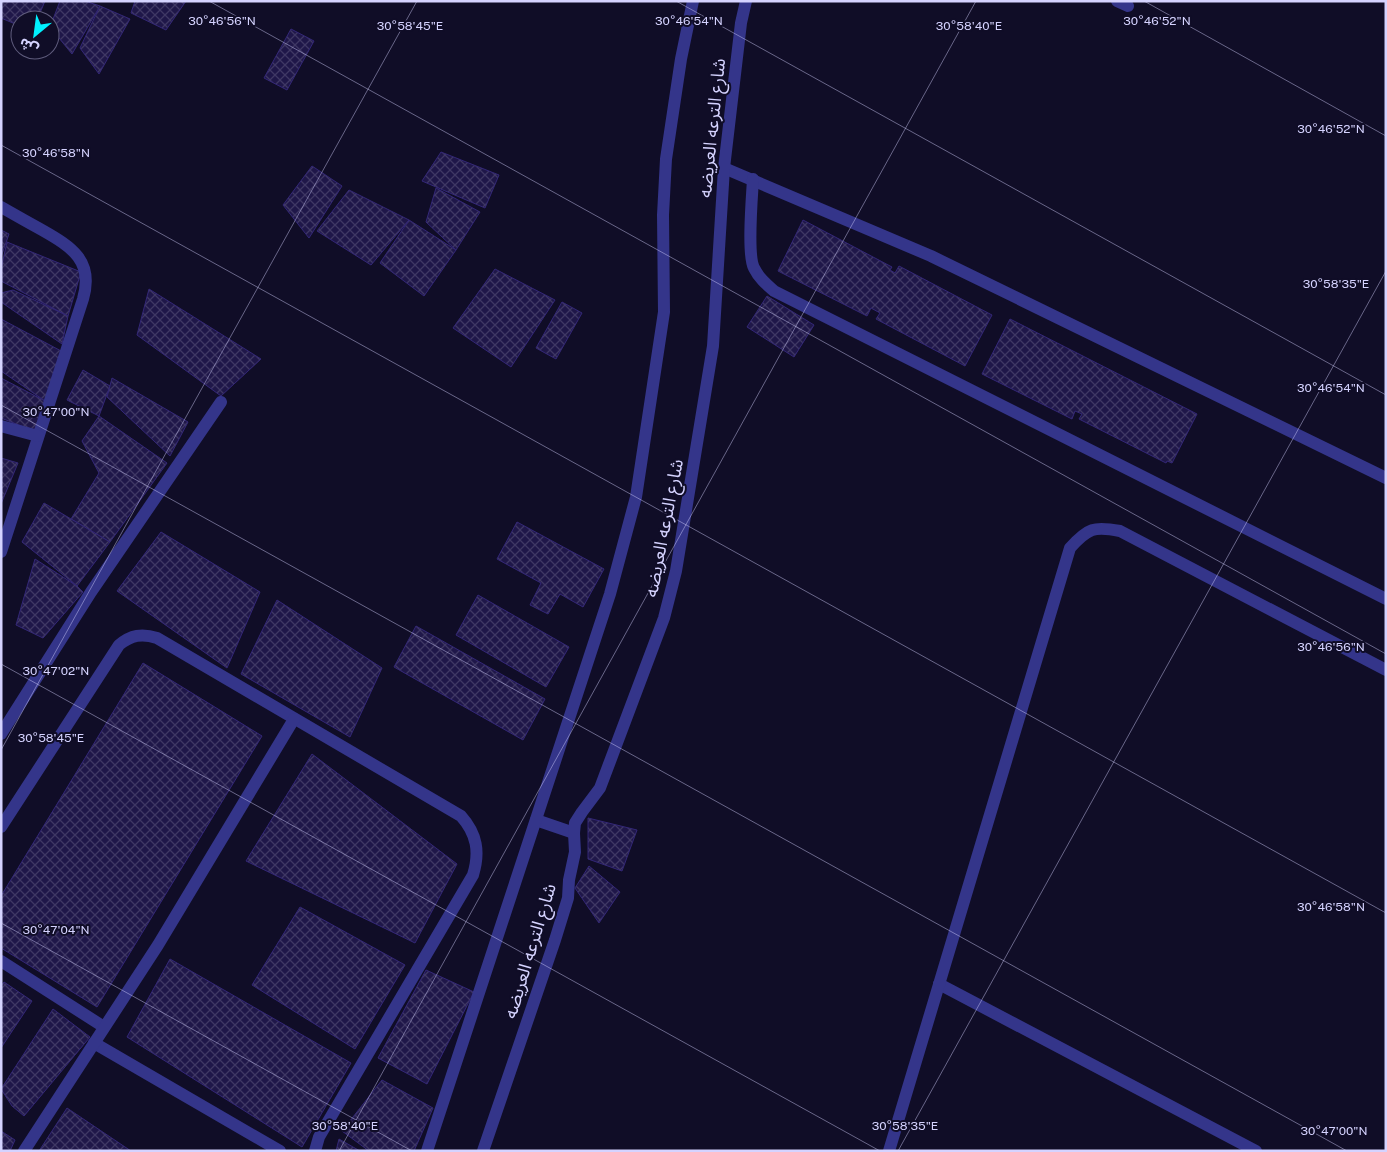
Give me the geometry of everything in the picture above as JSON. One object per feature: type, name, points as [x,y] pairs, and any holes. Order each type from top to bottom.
[{"type":"street","name":"شارع الترعه العريضه","points":[[427,1151],[610,594],[628,533],[636,497],[664,312],[663,215],[666,159],[681,59],[693,1]]},
{"type":"street","name":"شارع الترعه العريضه","points":[[483,1151],[568,898],[569,880],[575,852],[574,833],[576,823],[600,788],[664,618],[676,571],[713,346],[724,168],[741,24],[746,1]]},
{"type":"street","points":[[724,168],[930,256],[1386,478]]},
{"type":"street","points":[[753,179],[750,243],[752,266],[761,279],[774,291],[1386,600]]},
{"type":"street","points":[[1,208],[72,249],[79,257],[86,278],[86,289],[83,299],[38,436],[6,521],[1,552]]},
{"type":"street","points":[[1,734],[92,592],[221,402]]},
{"type":"street","points":[[1,426],[38,436]]},
{"type":"street","points":[[889,1151],[1070,548],[1082,534],[1101,528],[1120,531],[1386,670]]},
{"type":"street","points":[[1,827],[119,645],[134,636],[149,635],[461,816],[470,826],[478,850],[477,863],[473,875],[319,1137],[315,1151]]},
{"type":"street","points":[[24,1151],[158,945],[294,719]]},
{"type":"street","points":[[536,820],[574,833]]},
{"type":"street","points":[[1,961],[104,1027]]},
{"type":"street","points":[[939,984],[1256,1151]]},
{"type":"street","points":[[94,1043],[280,1151]]},
{"type":"building","points":[[1,1],[45,1],[41,10],[10,10],[10,22],[1,18]]},
{"type":"building","points":[[60,1],[85,1],[100,6],[72,54],[60,39],[60,10],[57,10]]},
{"type":"building","points":[[135,1],[186,1],[166,30],[131,13]]},
{"type":"building","points":[[100,6],[130,19],[99,74],[80,48]]},
{"type":"building","points":[[291,29],[314,41],[287,90],[264,78]]},
{"type":"building","points":[[441,152],[499,175],[485,208],[422,181]]},
{"type":"building","points":[[312,166],[342,186],[309,238],[283,205]]},
{"type":"building","points":[[436,188],[480,212],[456,250],[426,222]]},
{"type":"building","points":[[349,190],[409,220],[371,265],[317,231]]},
{"type":"building","points":[[409,220],[456,250],[424,296],[380,263]]},
{"type":"building","points":[[803,220],[892,267],[890,270],[895,273],[899,266],[992,315],[965,366],[876,319],[880,313],[871,308],[867,316],[778,271]]},
{"type":"building","points":[[1,230],[9,234],[1,257]]},
{"type":"building","points":[[7,242],[81,272],[68,316],[1,281],[1,269]]},
{"type":"building","points":[[495,269],[555,300],[511,367],[453,328]]},
{"type":"building","points":[[149,289],[261,359],[221,396],[137,335]]},
{"type":"building","points":[[13,290],[68,316],[62,344],[1,302],[1,293]]},
{"type":"building","points":[[767,296],[814,325],[794,357],[747,327]]},
{"type":"building","points":[[562,302],[582,313],[556,359],[536,348]]},
{"type":"building","points":[[1,319],[63,352],[45,401],[1,371]]},
{"type":"building","points":[[1010,319],[1197,414],[1172,463],[1167,461],[1166,463],[1079,419],[1082,414],[1075,411],[1072,419],[982,374]]},
{"type":"building","points":[[83,370],[110,386],[99,416],[67,400]]},
{"type":"building","points":[[1,378],[45,401],[34,431],[1,418]]},
{"type":"building","points":[[112,378],[188,422],[170,456],[107,397]]},
{"type":"building","points":[[99,416],[167,463],[110,542],[71,519],[99,473],[82,441]]},
{"type":"building","points":[[1,458],[18,463],[1,504]]},
{"type":"building","points":[[44,503],[110,542],[77,586],[22,542]]},
{"type":"building","points":[[517,522],[604,569],[583,607],[560,594],[548,614],[530,605],[541,583],[497,559]]},
{"type":"building","points":[[161,532],[260,592],[227,668],[117,591]]},
{"type":"building","points":[[35,559],[77,586],[83,592],[43,638],[16,625]]},
{"type":"building","points":[[478,595],[569,647],[546,687],[456,635]]},
{"type":"building","points":[[277,600],[382,668],[350,737],[241,674]]},
{"type":"building","points":[[416,626],[545,699],[523,740],[394,667]]},
{"type":"building","points":[[143,663],[262,736],[97,1007],[1,948],[1,896]]},
{"type":"building","points":[[312,754],[457,864],[415,943],[246,861]]},
{"type":"building","points":[[588,818],[637,830],[622,871],[588,859]]},
{"type":"building","points":[[589,866],[620,892],[599,923],[575,888]]},
{"type":"building","points":[[300,907],[405,965],[355,1049],[252,985]]},
{"type":"building","points":[[170,959],[351,1063],[302,1147],[127,1037]]},
{"type":"building","points":[[426,970],[474,992],[427,1084],[378,1058]]},
{"type":"building","points":[[4,982],[32,1001],[1,1048],[1,986]]},
{"type":"building","points":[[53,1009],[90,1037],[24,1116],[12,1106],[1,1089]]},
{"type":"building","points":[[382,1080],[433,1108],[414,1151],[369,1151],[342,1131]]},
{"type":"building","points":[[67,1108],[131,1151],[39,1151]]},
{"type":"building","points":[[1,1131],[15,1140],[10,1151],[1,1151]]},
{"type":"building","points":[[339,1139],[360,1151],[336,1151]]}]
